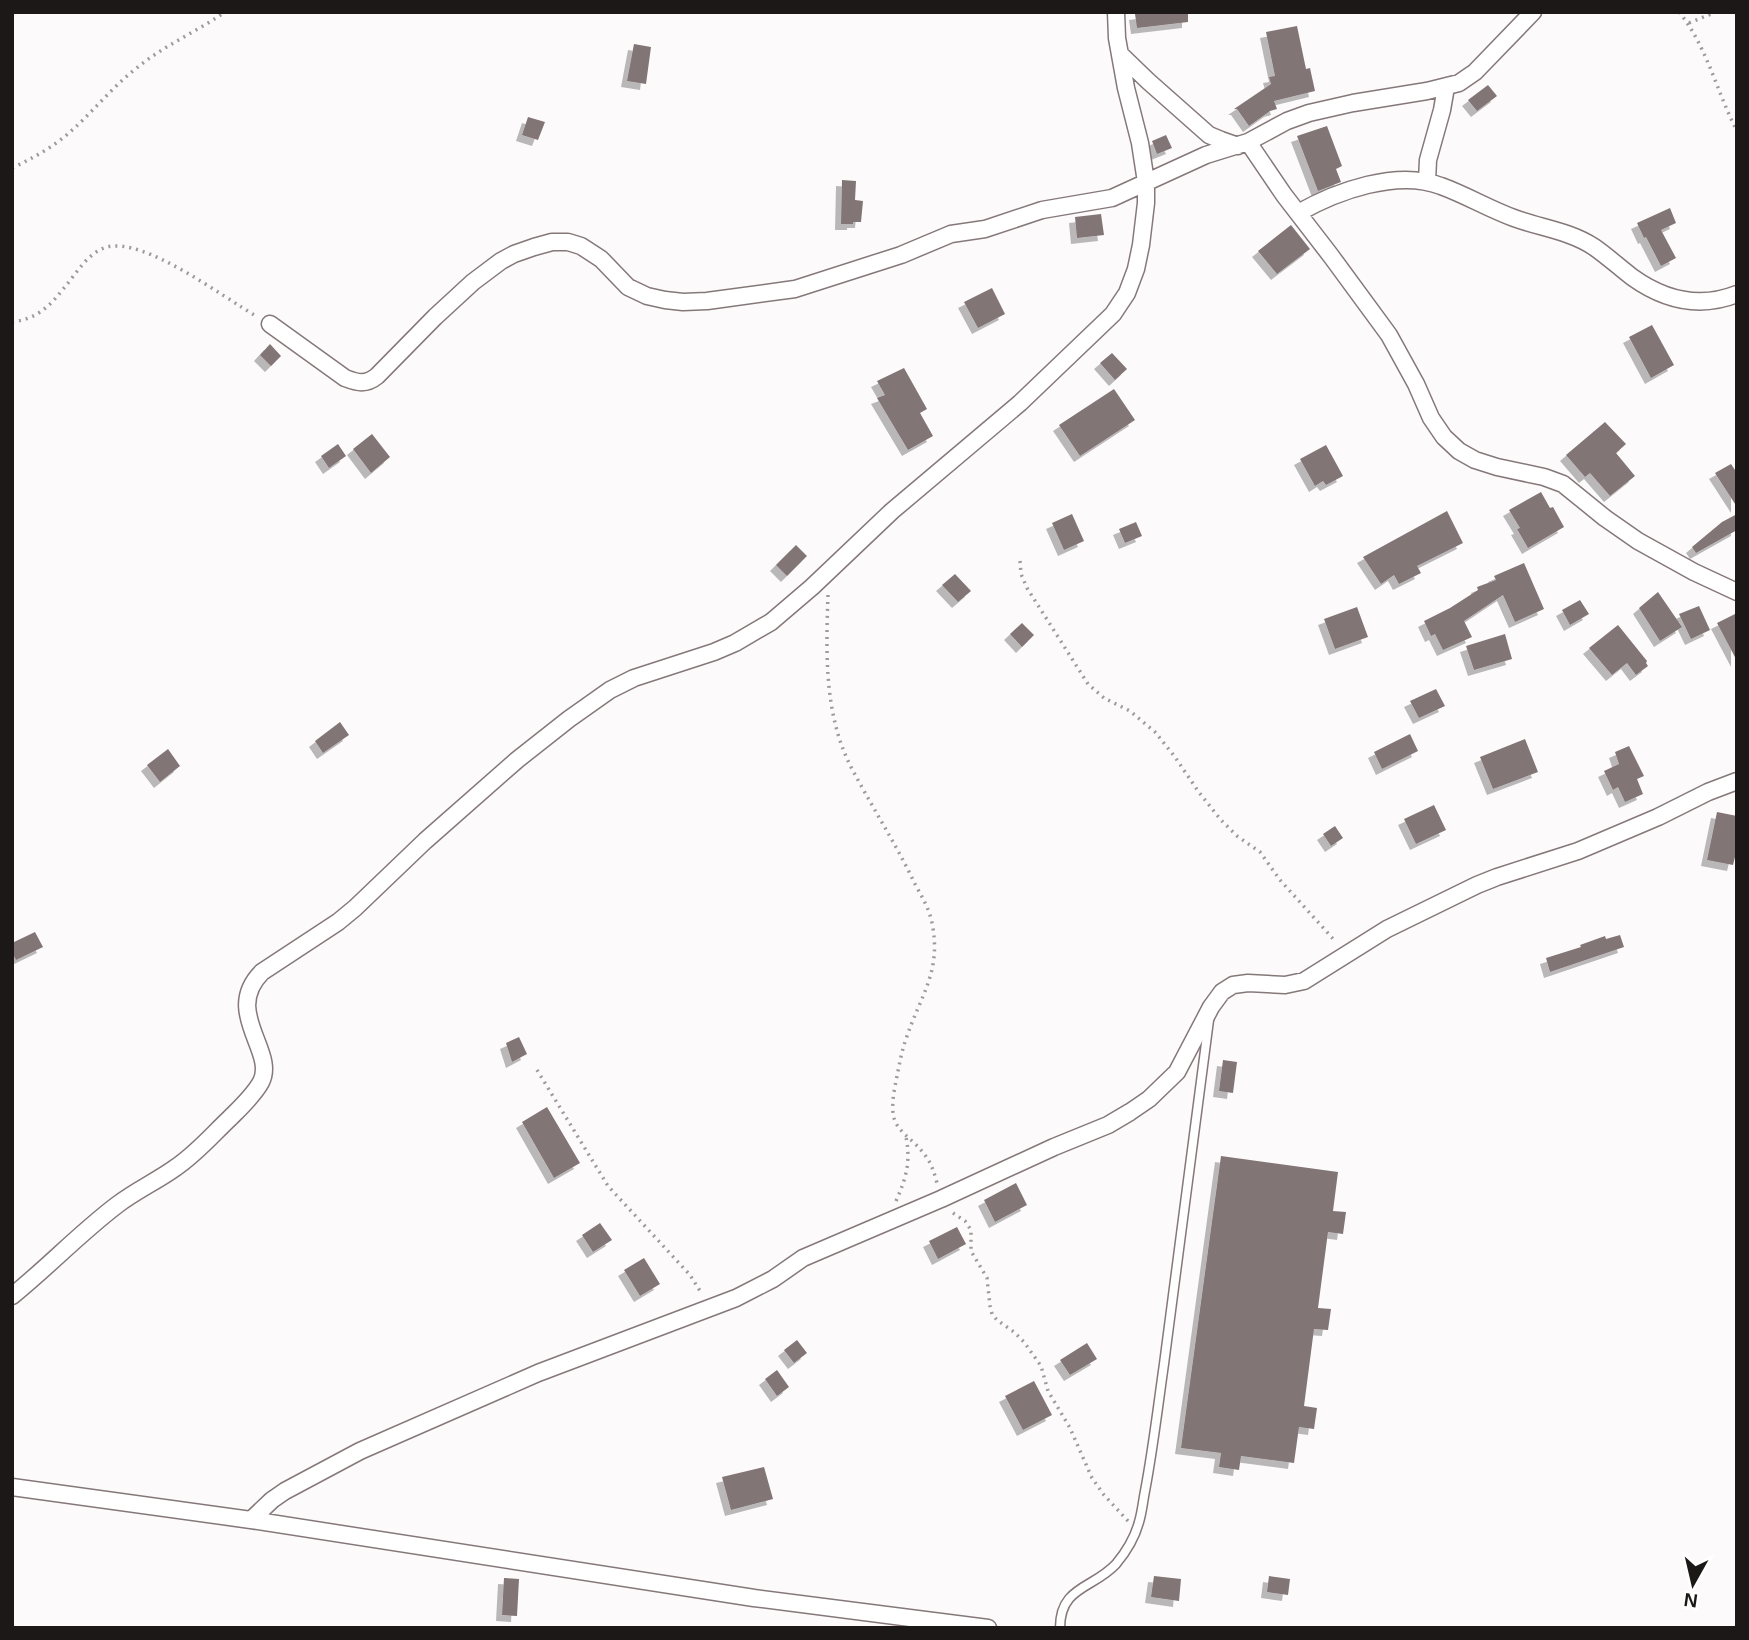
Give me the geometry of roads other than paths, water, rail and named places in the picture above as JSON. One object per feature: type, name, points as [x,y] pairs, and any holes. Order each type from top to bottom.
[{"type":"street","points":[[12,1296],[118,1204],[175,1169],[199,1150],[255,1091],[263,1079],[264,1067],[248,1018],[247,1004],[249,991],[262,972],[338,922],[446,821],[517,760],[610,690],[714,652],[754,633],[790,608],[892,511],[1020,403],[1113,314],[1127,293],[1136,269],[1144,218],[1146,182],[1117,38],[1116,12]]},
{"type":"street","points":[[270,324],[345,377],[363,383],[377,376],[435,317],[487,271],[514,254],[552,242],[568,242],[581,246],[601,260],[628,287],[647,296],[683,302],[729,299],[795,289],[901,254],[951,234],[985,229],[1042,210],[1121,195],[1206,155],[1244,144],[1287,121],[1320,110],[1459,83],[1475,72],[1533,12]]},
{"type":"street","points":[[1120,54],[1209,135],[1221,141],[1244,144],[1389,335],[1431,418],[1444,437],[1459,451],[1475,460],[1563,484],[1638,541],[1737,592]]},
{"type":"street","points":[[1427,181],[1428,160],[1443,110],[1446,87]]},
{"type":"street","points":[[1298,214],[1320,201],[1359,187],[1409,180],[1427,181],[1497,212],[1573,236],[1594,246],[1646,286],[1664,295],[1683,301],[1699,302],[1719,301],[1737,294]]},
{"type":"street","points":[[251,1520],[285,1491],[360,1451],[538,1373],[709,1309],[754,1289],[803,1258],[1108,1125],[1149,1099],[1177,1072],[1211,1007],[1222,992],[1233,985],[1294,984],[1311,977],[1387,929],[1477,885],[1578,851],[1737,780]]},
{"type":"street","points":[[12,1487],[251,1520],[754,1598],[988,1628]]},
{"type":"lane","points":[[1060,1628],[1064,1604],[1116,1564],[1129,1546],[1139,1521],[1155,1430],[1211,1007]]}]
